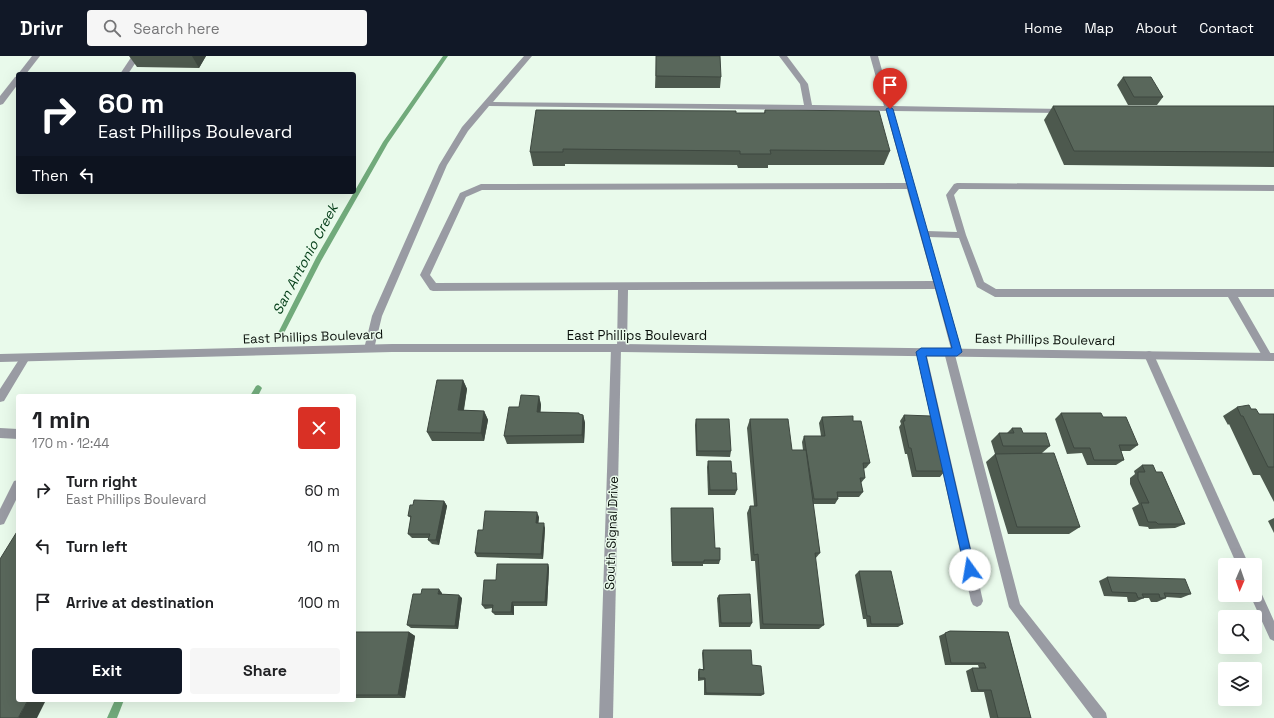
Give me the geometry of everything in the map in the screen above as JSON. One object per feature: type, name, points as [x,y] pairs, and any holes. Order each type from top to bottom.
[{"type":"street","points":[[24,72],[36,56]]},
{"type":"street","points":[[0,102],[16,83]]},
{"type":"street","name":"East Phillips Boulevard","points":[[0,358],[369,349],[619,348],[1270,356]]},
{"type":"street","name":"South Signal Drive","points":[[606,718],[619,348]]},
{"type":"lane","points":[[125,72],[136,56]]},
{"type":"lane","points":[[369,349],[377,316],[443,165],[465,129],[528,56]]},
{"type":"lane","points":[[783,56],[804,84],[808,107]]},
{"type":"lane","points":[[874,56],[938,285],[1015,608],[1101,718]]},
{"type":"lane","points":[[487,104],[1070,111]]},
{"type":"lane","points":[[911,186],[481,187],[463,195],[425,275],[433,287],[938,285]]},
{"type":"lane","points":[[1274,188],[957,186],[950,195],[962,235],[980,284],[995,292],[1274,293]]},
{"type":"lane","points":[[924,234],[962,235]]},
{"type":"lane","points":[[619,348],[624,286]]},
{"type":"lane","points":[[1231,293],[1270,356]]},
{"type":"lane","points":[[921,352],[977,601]]},
{"type":"lane","points":[[1150,355],[1240,558]]},
{"type":"lane","points":[[0,398],[25,358]]},
{"type":"lane","points":[[0,433],[16,434]]},
{"type":"lane","points":[[0,520],[16,489]]},
{"type":"lane","points":[[1260,602],[1274,634]]},
{"type":"building","points":[[656,56],[720,56],[721,77],[656,76]]},
{"type":"building","points":[[1123,77],[1151,77],[1163,97],[1134,97]]},
{"type":"building","points":[[1053,106],[1274,106],[1274,152],[1074,151]]},
{"type":"building","points":[[536,110],[736,111],[736,113],[765,113],[765,110],[879,111],[890,151],[770,150],[771,154],[740,154],[740,151],[563,149],[563,152],[530,152]]},
{"type":"building","points":[[437,380],[463,380],[458,410],[484,411],[481,433],[427,432]]},
{"type":"building","points":[[521,395],[539,396],[537,412],[579,413],[583,415],[582,435],[504,436],[509,407],[519,407]]},
{"type":"building","points":[[1249,405],[1251,409],[1256,409],[1259,414],[1274,414],[1274,467],[1268,467],[1237,407]]},
{"type":"building","points":[[1061,413],[1101,413],[1103,417],[1126,417],[1138,445],[1119,445],[1124,460],[1094,460],[1090,448],[1074,448]]},
{"type":"building","points":[[904,415],[931,416],[932,421],[934,420],[945,471],[916,471],[903,421],[905,421]]},
{"type":"building","points":[[853,416],[853,421],[861,421],[870,463],[863,463],[865,478],[860,478],[863,492],[837,492],[838,499],[814,499],[804,436],[825,436],[822,417]]},
{"type":"building","points":[[696,419],[729,419],[731,451],[697,451]]},
{"type":"building","points":[[750,419],[788,419],[792,450],[806,450],[820,553],[815,553],[824,625],[763,624],[758,554],[754,555],[750,506],[757,506]]},
{"type":"building","points":[[1012,428],[1021,428],[1023,433],[1046,433],[1050,446],[1003,446],[999,433],[1014,433]]},
{"type":"building","points":[[1054,453],[1080,527],[1017,527],[995,454]]},
{"type":"building","points":[[708,461],[731,461],[732,473],[736,473],[737,490],[710,490]]},
{"type":"building","points":[[1142,465],[1153,465],[1156,472],[1162,472],[1185,524],[1158,524],[1156,522],[1148,522],[1141,503],[1149,503],[1138,479],[1138,472],[1145,472]]},
{"type":"building","points":[[414,500],[444,501],[436,540],[428,540],[430,534],[408,534],[411,516],[408,516],[410,505],[413,505]]},
{"type":"building","points":[[671,508],[713,508],[715,548],[720,548],[720,560],[704,560],[704,562],[672,562]]},
{"type":"building","points":[[485,511],[537,512],[536,523],[544,523],[541,554],[475,553],[478,530],[483,530]]},
{"type":"building","points":[[16,533],[16,702],[27,702],[18,718],[0,718],[0,559]]},
{"type":"building","points":[[497,564],[548,564],[545,602],[512,602],[511,612],[492,612],[493,605],[482,605],[484,580],[496,580]]},
{"type":"building","points":[[859,571],[891,571],[903,624],[871,624],[870,616],[867,616]]},
{"type":"building","points":[[1107,577],[1185,579],[1191,594],[1164,593],[1166,598],[1160,598],[1159,594],[1142,594],[1144,598],[1138,598],[1136,593],[1112,592]]},
{"type":"building","points":[[422,589],[439,589],[438,594],[459,595],[455,626],[407,625],[413,594],[421,594]]},
{"type":"building","points":[[750,594],[752,623],[721,623],[719,595]]},
{"type":"building","points":[[950,631],[1008,632],[1031,718],[998,718],[991,690],[978,690],[972,668],[986,668],[984,663],[951,663],[945,633]]},
{"type":"building","points":[[356,632],[409,632],[398,695],[356,695]]},
{"type":"building","points":[[703,650],[751,650],[752,665],[761,666],[764,694],[706,693],[705,678],[699,678],[699,669],[704,670]]},
{"type":"waterway","name":"San Antonio Creek","points":[[280,335],[318,260],[386,142],[446,56]]},
{"type":"waterway","name":"San Antonio Creek","points":[[255,394],[258,388]]},
{"type":"waterway","name":"San Antonio Creek","points":[[112,718],[119,702]]},
{"type":"route","points":[[890,109],[957,352],[921,352],[970,570]]}]
